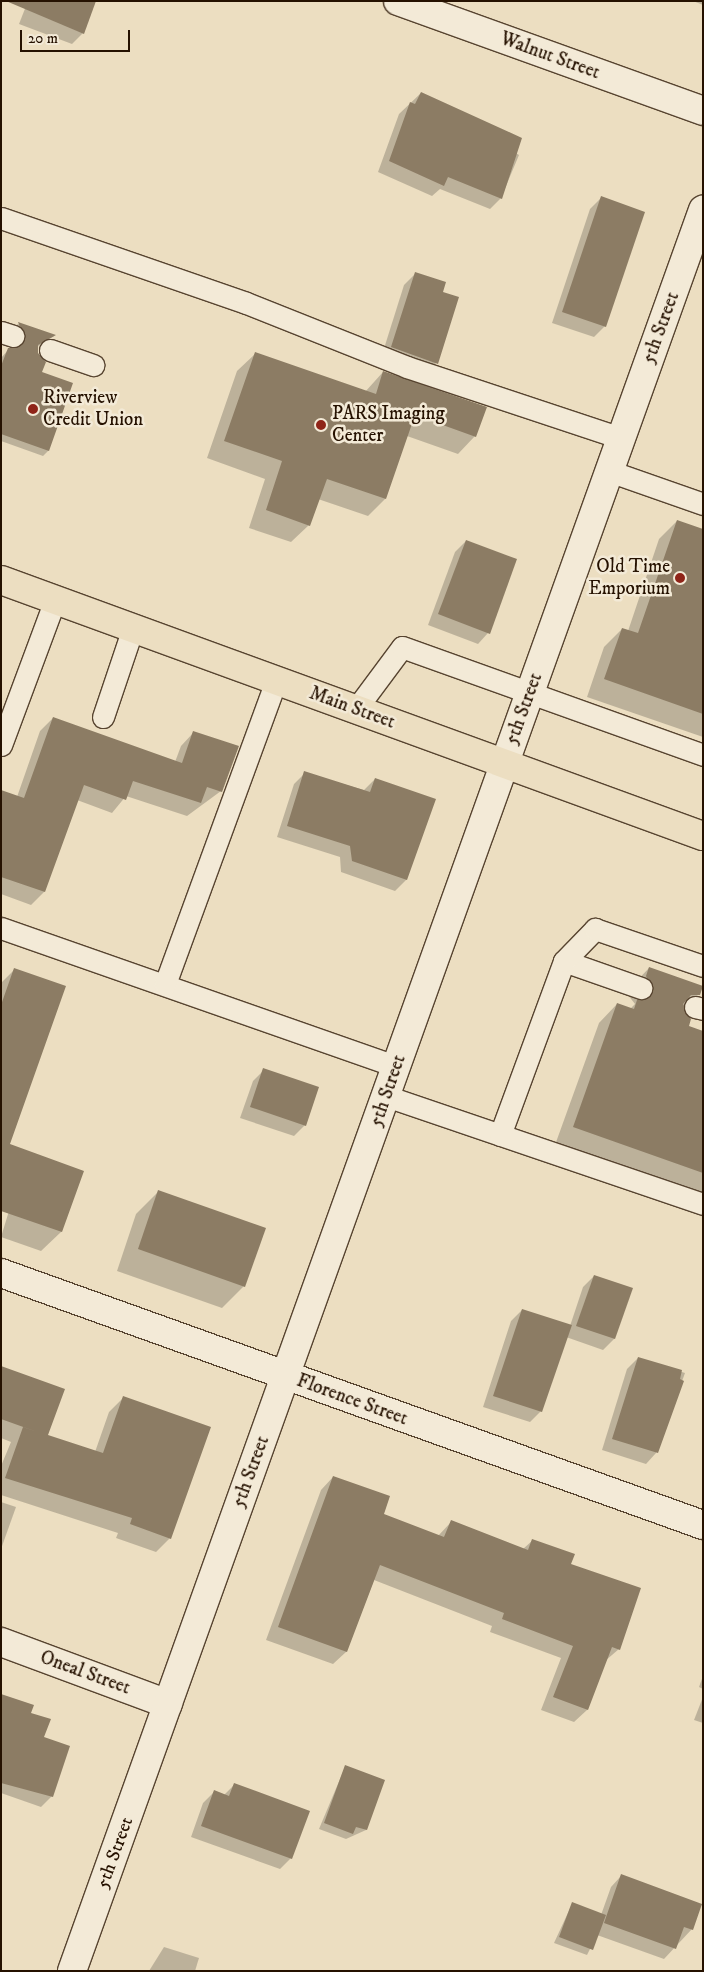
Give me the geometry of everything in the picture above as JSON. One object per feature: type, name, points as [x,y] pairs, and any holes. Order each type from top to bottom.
[{"type":"main road","name":"Main Street","points":[[1,580],[703,836]]},
{"type":"street","name":"Walnut Street","points":[[398,1],[703,111]]},
{"type":"street","name":"5th Street","points":[[72,1971],[703,210]]},
{"type":"street","name":"Florence Street","points":[[1,1273],[703,1525]]},
{"type":"street","name":"Oneal Street","points":[[1,1642],[168,1704]]},
{"type":"lane","points":[[1,218],[246,303],[408,367],[621,438]]},
{"type":"lane","points":[[50,350],[93,365]]},
{"type":"lane","points":[[609,471],[703,504]]},
{"type":"lane","points":[[1,745],[55,600]]},
{"type":"lane","points":[[103,717],[133,628]]},
{"type":"lane","points":[[356,709],[402,647],[703,755]]},
{"type":"lane","points":[[166,984],[276,680]]},
{"type":"lane","points":[[1,928],[166,984],[396,1066]]},
{"type":"lane","points":[[500,1135],[564,961],[595,929],[703,966]]},
{"type":"lane","points":[[564,961],[641,988]]},
{"type":"lane","points":[[386,1096],[703,1204]]},
{"type":"building","points":[[6,1],[96,1],[84,34]]},
{"type":"building","points":[[421,92],[522,138],[502,199],[448,177],[444,186],[389,161],[410,102],[415,104]]},
{"type":"building","points":[[601,196],[645,212],[606,327],[562,312]]},
{"type":"building","points":[[415,272],[446,282],[443,292],[459,297],[438,364],[391,347]]},
{"type":"building","name":"Riverview Credit Union","points":[[18,322],[56,335],[38,345],[38,353],[46,362],[42,372],[73,383],[49,451],[1,434],[1,366],[8,348],[16,348],[25,340]]},
{"type":"building","name":"PARS Imaging Center","points":[[255,352],[376,394],[383,371],[487,407],[476,437],[415,415],[386,499],[327,479],[310,526],[266,510],[282,461],[224,441]]},
{"type":"building","name":"Old Time Emporium","points":[[677,520],[703,529],[703,714],[604,679],[622,628],[638,633]]},
{"type":"building","points":[[466,540],[517,559],[490,634],[438,614]]},
{"type":"building","points":[[53,717],[182,763],[193,731],[239,746],[222,792],[207,787],[201,803],[133,781],[126,800],[84,785],[45,892],[1,877],[1,790],[24,798]]},
{"type":"building","points":[[304,771],[370,792],[375,778],[436,799],[407,880],[352,861],[350,846],[287,826]]},
{"type":"building","points":[[649,967],[703,986],[700,995],[691,995],[683,1004],[691,1019],[689,1026],[703,1031],[703,1173],[573,1127],[617,1003],[634,1009],[637,1000],[653,993],[646,976]]},
{"type":"building","points":[[14,968],[66,986],[10,1144],[84,1171],[62,1232],[1,1211],[1,1005]]},
{"type":"building","points":[[263,1068],[319,1087],[306,1126],[250,1107]]},
{"type":"building","points":[[158,1190],[266,1228],[245,1287],[138,1249]]},
{"type":"building","points":[[594,1275],[633,1288],[615,1339],[576,1326]]},
{"type":"building","points":[[522,1309],[572,1325],[542,1412],[493,1396]]},
{"type":"building","points":[[638,1357],[682,1370],[680,1379],[684,1381],[658,1453],[612,1439]]},
{"type":"building","points":[[1,1366],[65,1389],[48,1435],[103,1453],[123,1396],[211,1427],[171,1539],[130,1524],[132,1518],[5,1478],[23,1427],[40,1433],[1,1419]]},
{"type":"building","points":[[333,1476],[390,1496],[384,1514],[444,1537],[451,1520],[528,1550],[532,1539],[575,1554],[571,1564],[641,1588],[620,1650],[612,1647],[588,1710],[553,1697],[573,1646],[502,1619],[504,1613],[380,1565],[347,1652],[278,1627]]},
{"type":"building","points":[[1,1694],[34,1705],[31,1713],[51,1719],[44,1737],[70,1746],[53,1797],[1,1783]]},
{"type":"building","points":[[345,1765],[385,1780],[367,1830],[356,1827],[353,1834],[324,1823]]},
{"type":"building","points":[[234,1783],[310,1811],[292,1859],[201,1826],[214,1790],[229,1796]]},
{"type":"building","points":[[621,1874],[702,1904],[693,1930],[684,1927],[676,1949],[604,1923]]},
{"type":"building","points":[[572,1902],[606,1915],[593,1950],[559,1937]]},
{"type":"place","name":"Riverview Credit Union","points":[[33,409]]},
{"type":"place","name":"PARS Imaging Center","points":[[321,425]]},
{"type":"place","name":"Old Time Emporium","points":[[680,578]]}]
